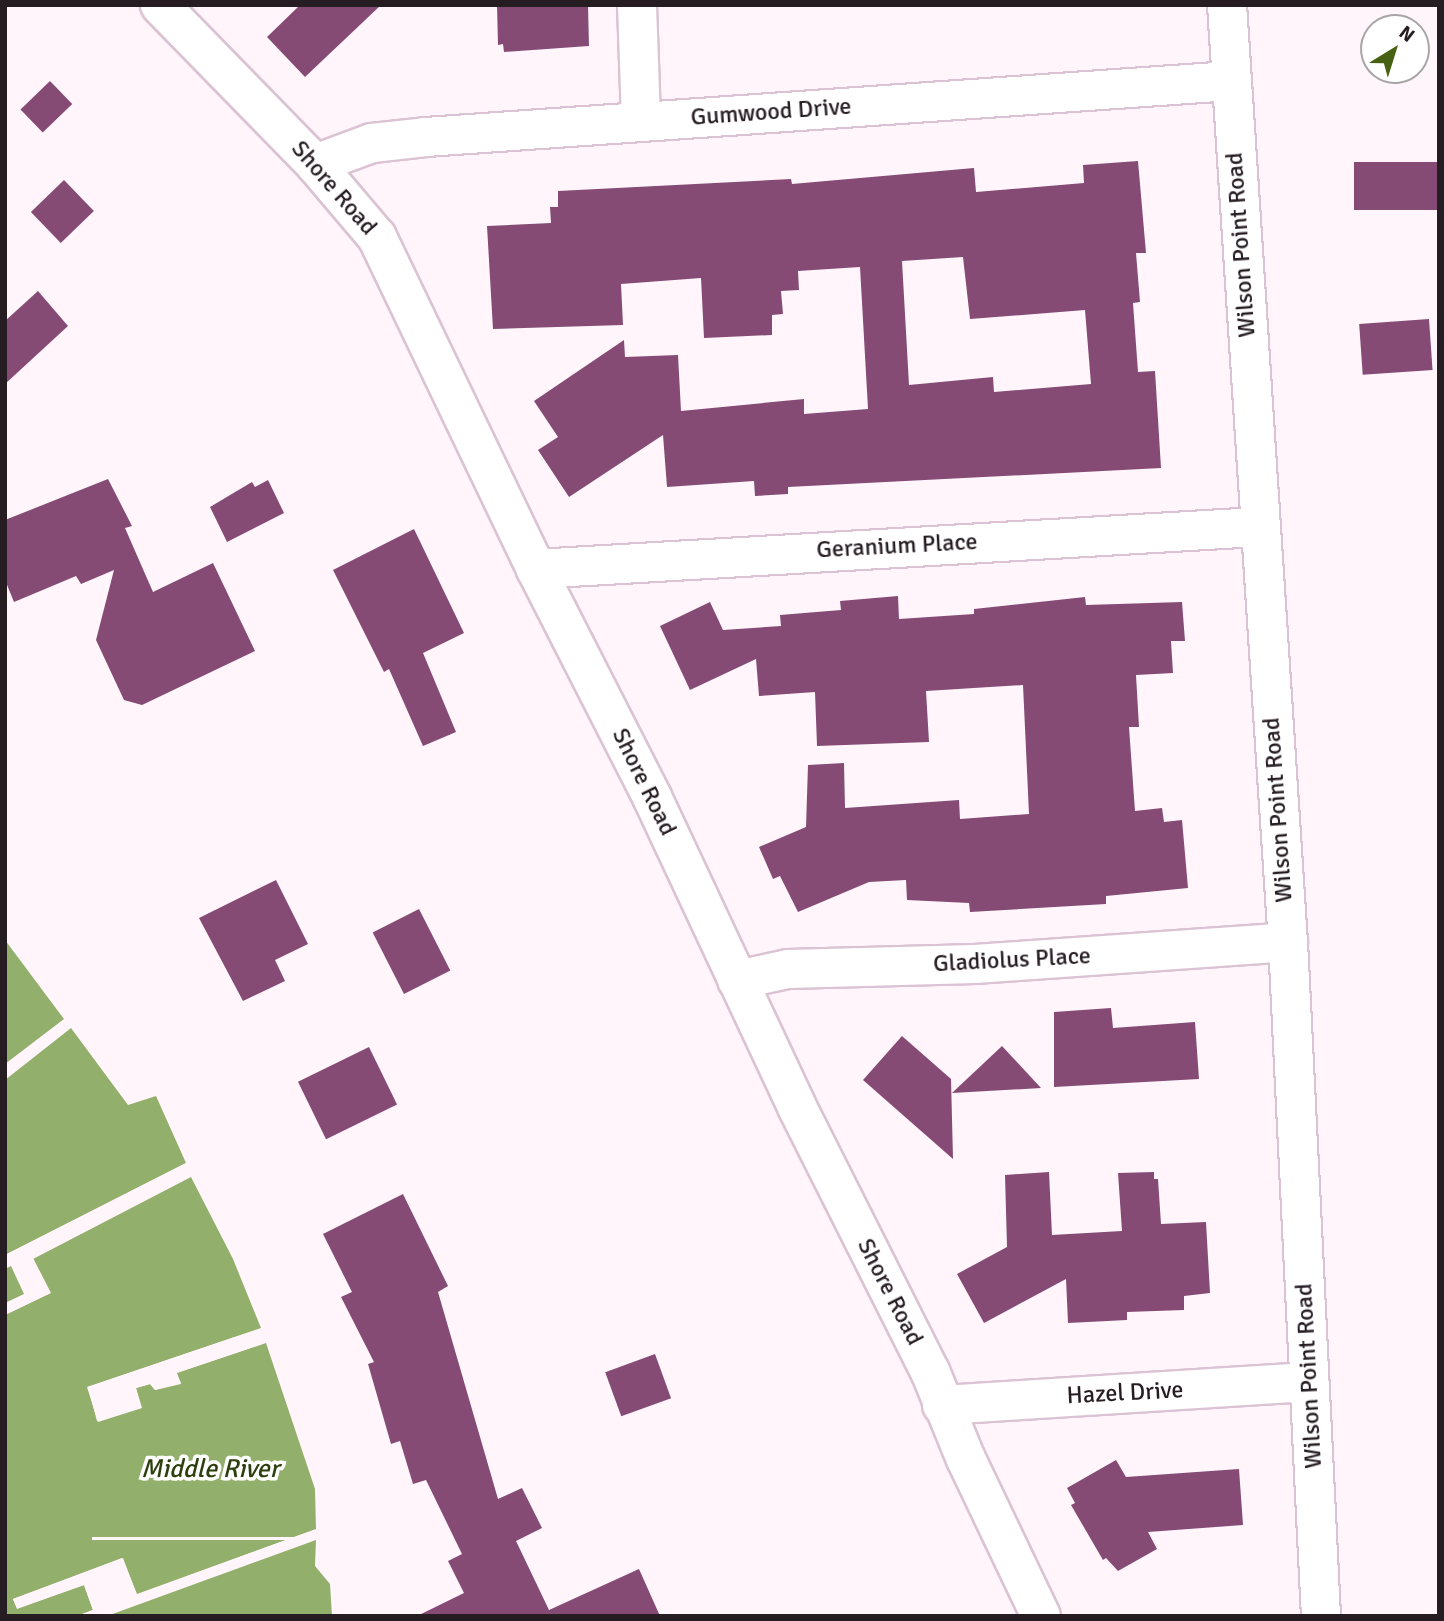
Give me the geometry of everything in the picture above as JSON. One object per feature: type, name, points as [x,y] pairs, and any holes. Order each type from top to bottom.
[{"type":"street","name":"Shore Road","points":[[160,5],[192,20],[377,237],[536,569],[640,772],[737,980],[930,1371],[942,1405],[1041,1616]]},
{"type":"street","points":[[637,5],[641,121]]},
{"type":"street","name":"Wilson Point Road","points":[[1227,5],[1258,527],[1288,942],[1321,1616]]},
{"type":"street","name":"Gumwood Drive","points":[[315,164],[372,143],[641,121],[1231,81]]},
{"type":"street","name":"Geranium Place","points":[[536,569],[1258,527]]},
{"type":"street","name":"Gladiolus Place","points":[[737,980],[788,969],[975,964],[1288,942]]},
{"type":"street","name":"Hazel Drive","points":[[942,1405],[1308,1382]]},
{"type":"water","points":[[5,940],[64,1019],[5,1064]]},
{"type":"water","points":[[71,1028],[128,1105],[156,1096],[186,1163],[5,1255],[5,1080]]},
{"type":"water","name":"Middle River","points":[[191,1177],[233,1259],[261,1328],[88,1387],[97,1421],[141,1408],[136,1388],[150,1384],[155,1390],[181,1383],[176,1373],[266,1343],[315,1489],[316,1529],[137,1595],[123,1558],[13,1599],[17,1608],[84,1585],[93,1610],[77,1616],[5,1616],[5,1315],[50,1293],[33,1259]]},
{"type":"water","points":[[11,1266],[24,1294],[5,1303],[5,1269]]},
{"type":"water","name":"Middle River","points":[[316,1540],[315,1566],[330,1584],[332,1616],[107,1616]]},
{"type":"pier","points":[[186,1163],[187,1167],[5,1258],[5,1255]]},
{"type":"pier","points":[[190,1174],[33,1258],[51,1293],[5,1315],[46,1291],[31,1256]]},
{"type":"pier","points":[[261,1328],[92,1389],[100,1417],[137,1406],[134,1385],[176,1381],[175,1370],[266,1343],[177,1373],[181,1384],[155,1390],[150,1384],[136,1388],[142,1408],[98,1422],[87,1387]]},
{"type":"pier","points":[[316,1529],[138,1598],[120,1562],[18,1601],[19,1604],[85,1582],[97,1610],[88,1616],[77,1616],[93,1610],[84,1585],[17,1609],[13,1599],[122,1558],[137,1594]]},
{"type":"pier","points":[[92,1537],[316,1537],[316,1540],[92,1540]]},
{"type":"building","points":[[300,5],[381,5],[305,77],[267,37]]},
{"type":"building","points":[[497,5],[588,5],[589,46],[504,52],[503,44],[498,45]]},
{"type":"building","points":[[50,81],[72,104],[43,132],[21,109]]},
{"type":"building","points":[[1138,161],[1146,253],[1136,253],[1140,302],[1133,303],[1138,372],[1155,371],[1161,468],[788,487],[788,494],[755,496],[754,481],[667,487],[663,435],[569,497],[538,450],[558,437],[534,401],[624,340],[625,357],[678,355],[681,411],[804,399],[804,414],[868,409],[860,267],[798,271],[799,290],[781,291],[783,314],[772,315],[772,335],[704,338],[701,278],[621,284],[623,325],[493,329],[487,226],[551,223],[550,207],[558,207],[558,191],[791,179],[792,184],[974,168],[976,192],[1084,183],[1083,165]],"holes":[[[963,257],[970,319],[1085,310],[1091,384],[994,392],[993,377],[909,385],[902,261]]]},
{"type":"building","points":[[1354,162],[1439,162],[1439,210],[1354,210]]},
{"type":"building","points":[[64,180],[94,211],[61,243],[31,212]]},
{"type":"building","points":[[38,291],[68,326],[5,384],[5,321]]},
{"type":"building","points":[[1429,319],[1433,370],[1363,375],[1359,324]]},
{"type":"building","points":[[108,479],[132,526],[125,528],[153,592],[213,563],[255,651],[142,705],[124,700],[96,640],[114,570],[81,584],[76,576],[14,602],[5,580],[5,520]]},
{"type":"building","points":[[268,480],[284,513],[227,542],[210,507],[252,482],[255,487]]},
{"type":"building","points":[[414,529],[464,633],[423,653],[456,732],[423,746],[389,669],[384,672],[333,570]]},
{"type":"building","points":[[898,596],[899,619],[974,614],[974,609],[1085,597],[1086,605],[1182,602],[1185,641],[1171,641],[1173,673],[1136,675],[1139,727],[1129,727],[1135,811],[1162,808],[1164,822],[1182,820],[1188,888],[1106,896],[1106,904],[970,912],[969,903],[907,900],[906,880],[869,882],[798,912],[780,876],[773,879],[759,847],[806,827],[808,765],[844,763],[845,808],[959,800],[960,819],[1029,814],[1023,685],[926,691],[929,742],[817,746],[815,692],[759,696],[756,659],[690,690],[660,626],[710,602],[723,630],[781,626],[780,615],[841,610],[840,601]]},
{"type":"building","points":[[276,880],[308,944],[275,960],[285,981],[243,1001],[199,918]]},
{"type":"building","points":[[419,909],[450,970],[404,994],[373,933]]},
{"type":"building","points":[[1111,1008],[1113,1028],[1195,1022],[1199,1079],[1054,1087],[1054,1012]]},
{"type":"building","points":[[902,1036],[951,1079],[953,1159],[863,1080]]},
{"type":"building","points":[[1002,1046],[1041,1088],[952,1093]]},
{"type":"building","points":[[369,1047],[397,1105],[326,1139],[298,1082]]},
{"type":"building","points":[[1049,1172],[1052,1235],[1122,1231],[1118,1173],[1154,1172],[1154,1179],[1158,1179],[1161,1224],[1206,1222],[1210,1293],[1184,1296],[1184,1310],[1127,1312],[1127,1320],[1068,1323],[1066,1279],[984,1323],[957,1274],[1007,1247],[1005,1175]]},
{"type":"building","points":[[403,1194],[448,1286],[438,1292],[498,1499],[522,1488],[542,1528],[516,1541],[549,1610],[639,1569],[660,1616],[417,1616],[464,1593],[448,1561],[462,1554],[426,1480],[413,1484],[400,1441],[391,1444],[368,1364],[374,1362],[341,1297],[352,1292],[323,1234]]},
{"type":"building","points":[[655,1354],[671,1398],[621,1416],[605,1372]]},
{"type":"building","points":[[1116,1460],[1126,1477],[1239,1469],[1243,1525],[1148,1532],[1157,1549],[1118,1571],[1106,1558],[1103,1560],[1071,1505],[1075,1503],[1067,1488]]}]
